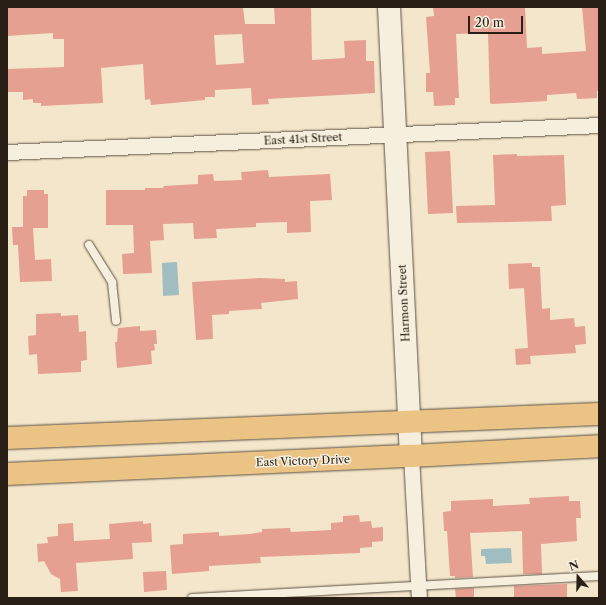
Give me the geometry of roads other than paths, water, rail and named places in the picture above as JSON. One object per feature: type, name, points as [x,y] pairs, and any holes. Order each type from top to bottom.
[{"type":"main road","name":"Harmon Street","points":[[389,7],[412,456]]},
{"type":"main road","points":[[7,438],[599,414]]},
{"type":"main road","name":"East Victory Drive","points":[[7,474],[599,446]]},
{"type":"street","name":"East 41st Street","points":[[7,152],[599,125]]},
{"type":"street","name":"Harmon Street","points":[[412,456],[419,592]]},
{"type":"lane","points":[[89,245],[112,282],[116,320]]},
{"type":"lane","points":[[192,598],[419,592],[599,576]]},
{"type":"water","points":[[177,262],[179,295],[163,296],[162,263]]},
{"type":"water","points":[[511,548],[512,563],[486,564],[485,556],[481,556],[481,549]]}]
